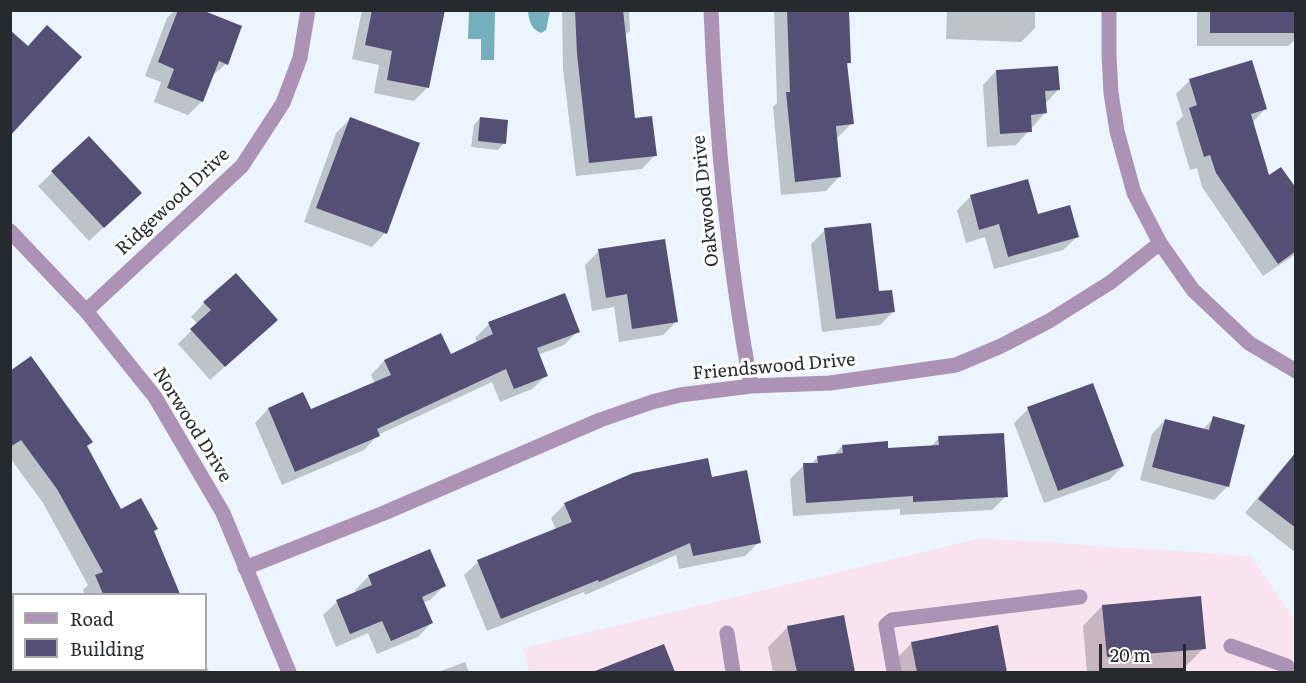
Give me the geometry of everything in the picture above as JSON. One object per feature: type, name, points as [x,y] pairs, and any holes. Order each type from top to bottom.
[{"type":"street","name":"Ridgewood Drive","points":[[86,310],[242,166],[282,103],[300,58],[308,10]]},
{"type":"street","name":"Oakwood Drive","points":[[711,10],[714,81],[736,303],[751,386]]},
{"type":"street","points":[[1109,10],[1111,93],[1117,131],[1134,193],[1160,243],[1193,290],[1249,343],[1296,371]]},
{"type":"street","name":"Norwood Drive","points":[[10,231],[86,310],[149,388],[172,423],[223,513],[289,672]]},
{"type":"street","name":"Friendswood Drive","points":[[245,568],[384,513],[600,420],[680,395],[751,386],[830,383],[956,365],[1001,346],[1049,321],[1112,282],[1160,243]]},
{"type":"street","points":[[894,672],[886,626],[892,620],[1080,597]]},
{"type":"street","points":[[727,633],[733,672]]},
{"type":"street","points":[[1231,646],[1287,666],[1289,672]]},
{"type":"shaded area","points":[[981,538],[1251,556],[1296,622],[1295,672],[529,672],[523,648]]},
{"type":"water","points":[[469,11],[495,11],[494,60],[481,60],[481,39],[468,39]]},
{"type":"water","points":[[528,11],[550,11],[546,30],[541,33],[533,27]]},
{"type":"building","points":[[178,10],[202,10],[242,26],[228,65],[219,61],[203,102],[167,88],[174,69],[158,62]]},
{"type":"building","points":[[372,10],[445,10],[429,88],[387,80],[392,51],[365,45]]},
{"type":"building","points":[[575,10],[623,10],[635,118],[652,116],[657,156],[589,163],[577,54]]},
{"type":"building","points":[[787,10],[849,10],[851,63],[847,63],[854,124],[836,126],[841,177],[795,182],[786,92],[790,92]]},
{"type":"building","points":[[1210,10],[1296,10],[1296,33],[1210,33]]},
{"type":"building","points":[[47,25],[82,57],[10,136],[10,30],[28,46]]},
{"type":"building","points":[[1252,60],[1267,109],[1251,114],[1269,175],[1281,167],[1296,188],[1296,251],[1278,264],[1216,173],[1210,155],[1204,157],[1189,108],[1197,105],[1189,79]]},
{"type":"building","points":[[1058,66],[1060,90],[1045,91],[1047,113],[1031,115],[1032,132],[1000,134],[996,70]]},
{"type":"building","points":[[350,117],[420,143],[387,234],[316,208]]},
{"type":"building","points":[[480,117],[508,120],[506,144],[478,141]]},
{"type":"building","points":[[89,136],[142,193],[104,228],[51,171]]},
{"type":"building","points":[[1028,179],[1038,214],[1070,205],[1079,237],[1008,257],[999,224],[979,230],[970,195]]},
{"type":"building","points":[[871,223],[879,291],[892,290],[895,312],[836,319],[824,228]]},
{"type":"building","points":[[665,239],[678,322],[632,329],[627,294],[606,298],[598,249]]},
{"type":"building","points":[[236,273],[278,320],[225,367],[190,329],[211,310],[203,302]]},
{"type":"building","points":[[565,293],[580,332],[537,348],[548,376],[514,389],[506,369],[377,429],[380,436],[295,472],[268,408],[303,392],[311,409],[391,375],[384,360],[441,333],[451,354],[493,334],[488,322]]},
{"type":"building","points":[[31,356],[93,442],[87,446],[121,509],[141,498],[158,529],[154,531],[180,593],[103,593],[95,575],[103,572],[57,489],[21,440],[10,447],[10,371]]},
{"type":"building","points":[[1093,383],[1124,466],[1058,491],[1027,407]]},
{"type":"building","points":[[1213,416],[1245,425],[1229,487],[1152,467],[1165,419],[1209,430]]},
{"type":"building","points":[[1004,433],[1008,497],[913,502],[913,496],[806,503],[803,463],[818,463],[817,456],[843,453],[842,445],[888,441],[888,448],[939,445],[938,436]]},
{"type":"building","points":[[1296,452],[1296,528],[1258,499]]},
{"type":"building","points":[[708,458],[712,477],[747,470],[761,543],[693,556],[690,543],[599,582],[598,580],[501,619],[477,560],[572,522],[564,503],[633,473]]},
{"type":"building","points":[[430,549],[446,586],[422,597],[433,623],[391,641],[382,621],[350,634],[336,600],[372,585],[368,575]]},
{"type":"building","points":[[1201,596],[1206,649],[1107,657],[1102,605]]},
{"type":"building","points":[[844,615],[855,672],[797,672],[787,626]]},
{"type":"building","points":[[998,625],[1007,672],[917,672],[911,642]]},
{"type":"building","points":[[664,644],[675,672],[595,672],[595,671]]}]
